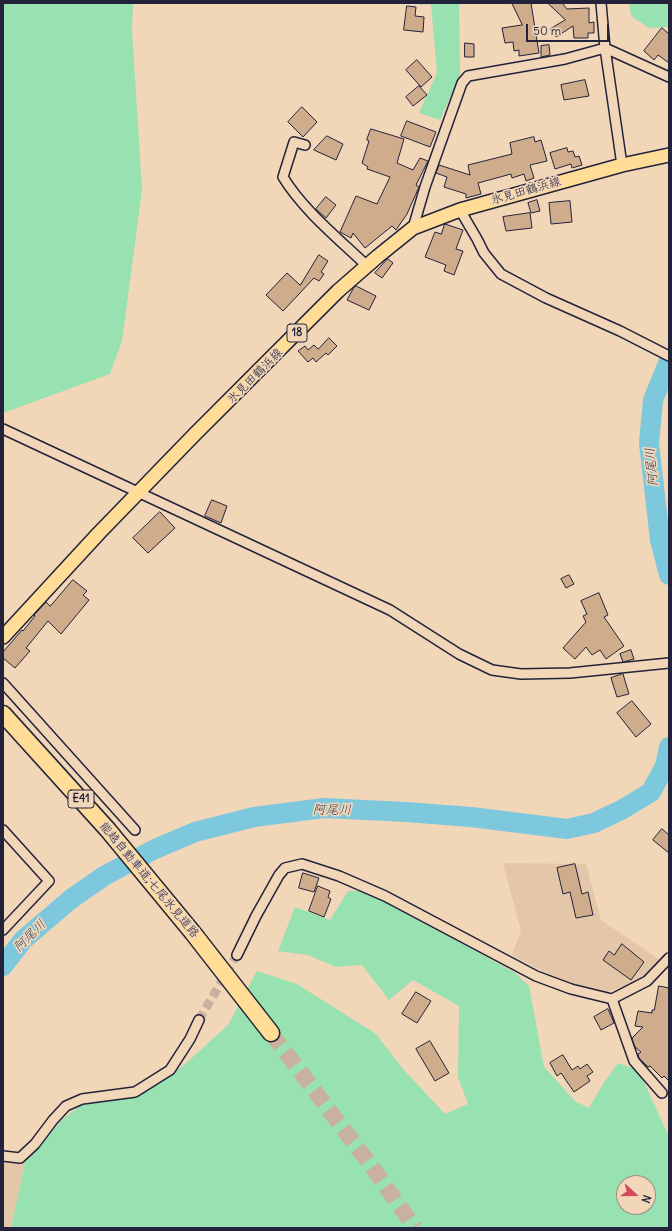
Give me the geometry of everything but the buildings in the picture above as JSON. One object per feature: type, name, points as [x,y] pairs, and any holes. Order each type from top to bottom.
[{"type":"highway","name":"能越自動車道;七尾氷見道路","points":[[3,714],[108,830],[188,937],[268,1036]]},
{"type":"highway","name":"能越自動車道;七尾氷見道路","points":[[3,725],[153,890]]},
{"type":"main road","name":"氷見田鶴浜線","points":[[3,637],[99,533],[338,292],[413,228],[460,210],[622,165],[669,155]]},
{"type":"street","points":[[601,3],[605,48],[622,165]]},
{"type":"street","points":[[413,228],[425,187],[462,83],[468,76],[565,59],[605,48],[669,77]]},
{"type":"street","points":[[305,145],[294,142],[283,177],[290,189],[319,220],[367,266]]},
{"type":"street","points":[[460,210],[478,239],[484,253],[501,274],[546,298],[620,331],[668,355]]},
{"type":"street","points":[[3,429],[390,610],[459,654],[492,670],[521,674],[570,673],[669,663]]},
{"type":"street","points":[[3,683],[135,830]]},
{"type":"street","points":[[3,830],[49,882],[3,930]]},
{"type":"street","points":[[237,955],[278,875],[286,868],[302,864],[339,876],[385,896],[536,976],[571,989],[612,999],[647,981],[669,958]]},
{"type":"street","points":[[612,999],[634,1061],[662,1093]]},
{"type":"street","points":[[3,1156],[20,1158],[35,1144],[53,1120],[66,1106],[82,1099],[135,1092],[170,1070],[190,1039],[199,1020]]},
{"type":"shaded area","points":[[503,863],[586,864],[601,920],[660,960],[636,983],[606,992],[561,981],[512,955],[521,931]]},
{"type":"shaded area","points":[[3,1158],[25,1162],[11,1228],[3,1228]]},
{"type":"green space","points":[[3,3],[133,3],[132,31],[142,190],[122,341],[110,374],[3,413]]},
{"type":"green space","points":[[420,3],[459,3],[460,75],[440,120],[419,113],[437,73],[431,4],[420,5]]},
{"type":"green space","points":[[629,3],[669,3],[669,27],[649,28],[631,16]]},
{"type":"green space","points":[[348,891],[363,891],[515,973],[529,986],[544,1067],[575,1101],[589,1108],[603,1084],[618,1063],[635,1069],[645,1084],[669,1137],[669,1228],[11,1228],[25,1162],[63,1119],[81,1105],[138,1096],[184,1065],[228,1025],[257,971],[297,984],[376,1034],[403,1069],[445,1114],[468,1104],[458,1077],[459,1006],[413,980],[389,1000],[362,965],[336,967],[308,955],[278,951],[295,907],[330,920]]},
{"type":"waterway","name":"阿尾川","points":[[669,361],[653,400],[649,443],[660,540],[669,575]]},
{"type":"waterway","name":"阿尾川","points":[[3,966],[23,940],[71,899],[104,876],[155,849],[195,832],[254,817],[324,808],[471,817],[567,829],[594,823],[623,809],[651,792],[665,766],[669,747]]},
{"type":"tunnel","points":[[199,1020],[237,955]]},
{"type":"tunnel","points":[[271,1033],[372,1167],[415,1228]]}]
